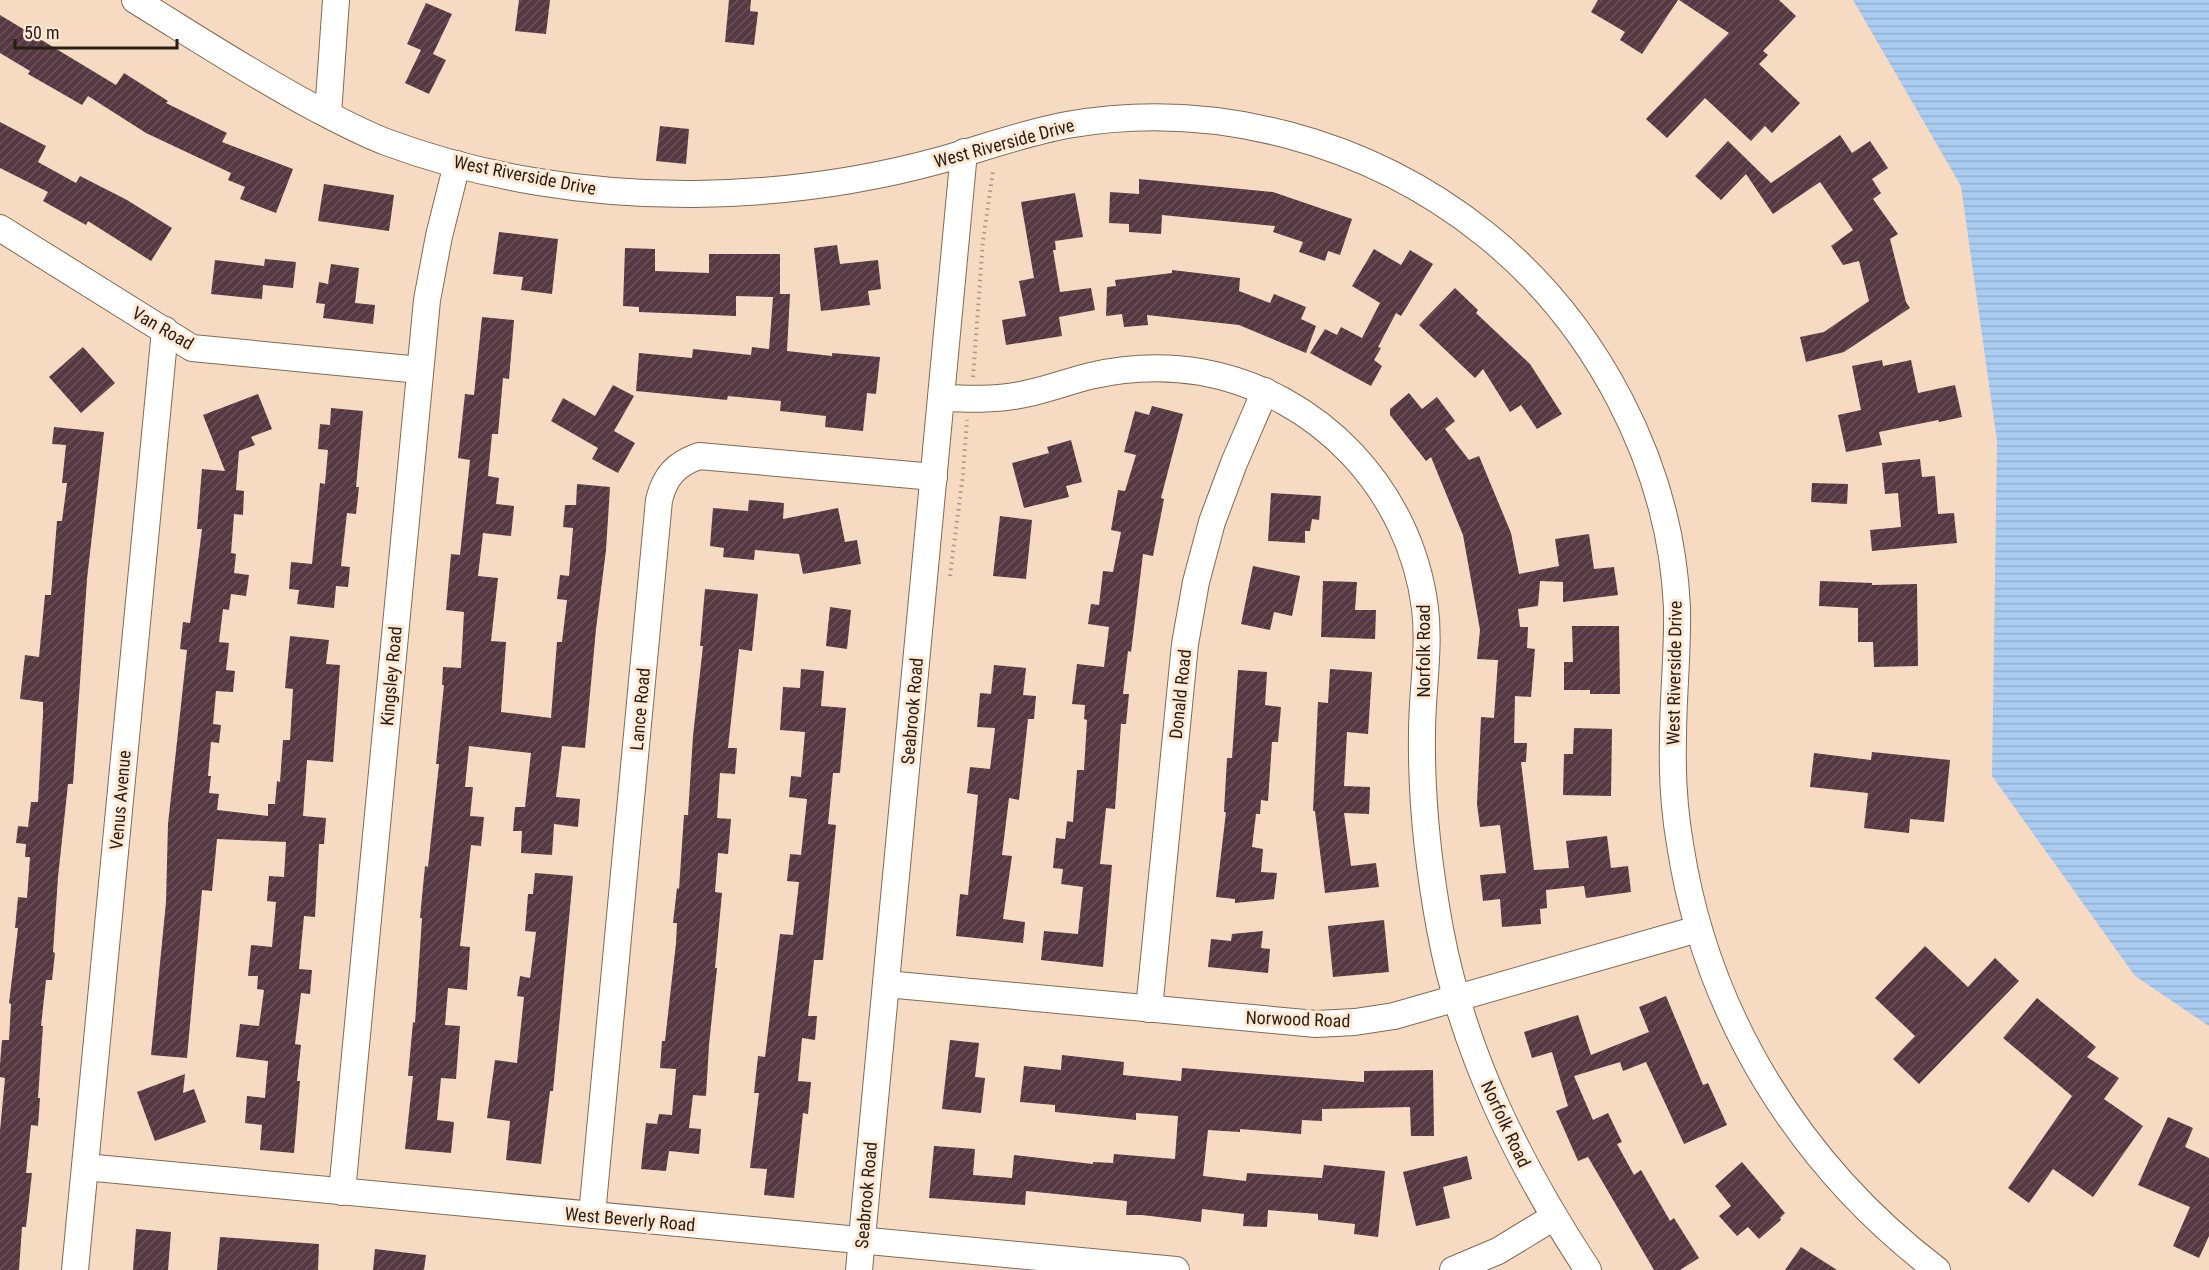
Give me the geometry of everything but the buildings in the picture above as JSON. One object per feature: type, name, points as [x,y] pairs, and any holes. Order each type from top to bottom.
[{"type":"street","name":"West Riverside Drive","points":[[135,0],[276,87],[383,141],[457,164],[539,182],[606,190],[691,194],[759,192],[826,184],[893,172],[1032,132],[1108,119],[1185,118],[1261,128],[1317,143],[1388,171],[1438,200],[1485,234],[1541,287],[1566,316],[1600,364],[1618,397],[1655,486],[1669,542],[1677,604],[1678,656],[1673,738],[1675,802],[1680,845],[1698,929],[1716,982],[1733,1022],[1763,1079],[1786,1115],[1825,1166],[1854,1198],[1937,1270]]},
{"type":"street","points":[[328,114],[336,0]]},
{"type":"street","name":"Seabrook Road","points":[[859,1270],[964,152]]},
{"type":"street","name":"Kingsley Road","points":[[342,1192],[427,300],[457,164]]},
{"type":"street","name":"Van Road","points":[[0,228],[192,348],[420,370]]},
{"type":"street","name":"Venus Avenue","points":[[75,1270],[165,330]]},
{"type":"street","name":"Norfolk Road","points":[[941,398],[980,399],[1019,395],[1090,376],[1126,370],[1163,368],[1200,372],[1236,380],[1291,404],[1322,425],[1346,446],[1371,474],[1391,505],[1403,530],[1419,573],[1425,609],[1427,646],[1422,732],[1423,799],[1431,877],[1440,933],[1457,999],[1478,1062],[1504,1125],[1554,1217],[1588,1270]]},
{"type":"street","name":"Donald Road","points":[[1149,1009],[1185,644],[1192,603],[1212,522],[1265,391]]},
{"type":"street","name":"Lance Road","points":[[592,1215],[659,500],[663,484],[678,466],[699,456],[934,477]]},
{"type":"street","name":"Norwood Road","points":[[886,984],[1316,1024],[1355,1023],[1394,1016],[1457,999],[1698,929]]},
{"type":"street","name":"West Beverly Road","points":[[85,1167],[1176,1270]]},
{"type":"street","points":[[1453,1270],[1498,1251],[1554,1217]]},
{"type":"path","points":[[973,374],[983,241],[993,171]]},
{"type":"water","points":[[1853,0],[2209,0],[2209,1026],[2135,976],[1992,776],[1997,441],[1961,186]]}]
